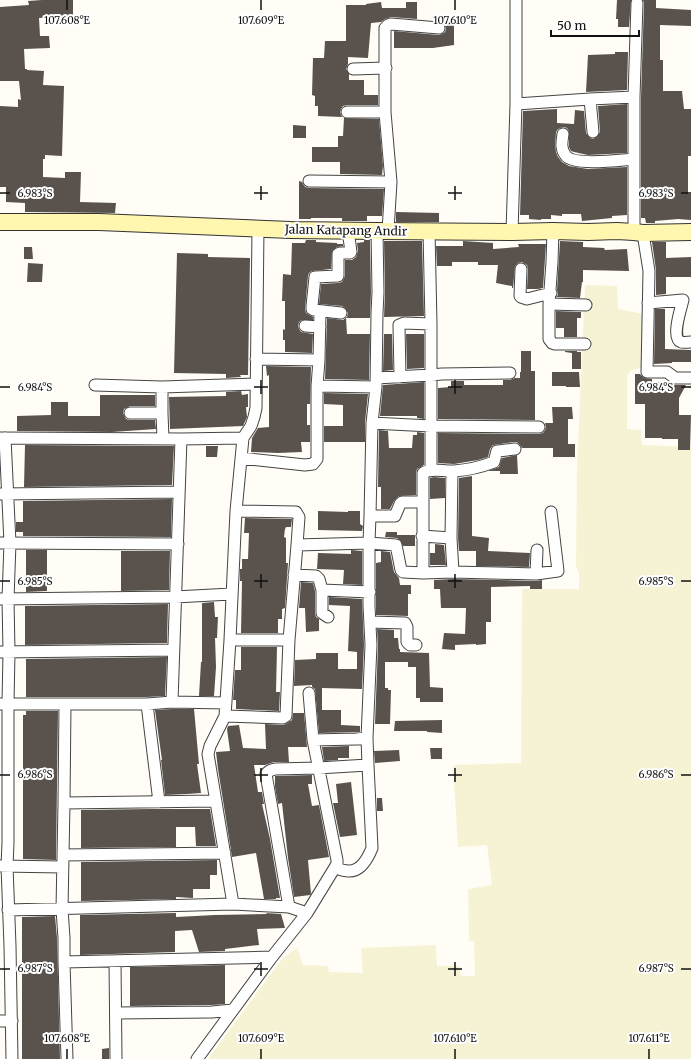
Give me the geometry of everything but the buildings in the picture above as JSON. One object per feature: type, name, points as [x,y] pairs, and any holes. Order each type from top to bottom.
[{"type":"street","points":[[512,232],[516,104],[516,0]]},
{"type":"street","points":[[637,2],[634,159],[639,233],[649,271],[648,372],[667,372],[675,378],[691,378]]},
{"type":"street","points":[[335,868],[349,872],[360,868],[368,857],[372,848],[368,738],[371,645],[369,606],[369,543],[372,423],[376,382],[378,292],[383,231],[390,182],[385,112],[386,68],[384,28],[391,24],[439,28]]},
{"type":"street","points":[[353,69],[386,68]]},
{"type":"street","points":[[516,104],[634,97]]},
{"type":"street","points":[[590,99],[593,132]]},
{"type":"street","points":[[347,112],[385,112]]},
{"type":"street","points":[[563,134],[561,145],[563,152],[571,159],[581,161],[634,159]]},
{"type":"street","points":[[309,181],[390,182]]},
{"type":"street","name":"Jalan Katapang Andir","points":[[0,222],[99,222],[291,230],[553,231],[639,233],[691,232]]},
{"type":"street","points":[[233,904],[208,754],[225,716],[236,511],[243,438],[251,426],[256,408],[258,228]]},
{"type":"street","points":[[341,313],[320,312],[312,309],[315,277],[338,276],[338,254],[351,252],[348,230]]},
{"type":"street","points":[[429,231],[431,324],[431,470]]},
{"type":"street","points":[[553,231],[549,339],[555,344],[585,344]]},
{"type":"street","points":[[521,269],[521,297],[524,299],[550,299],[586,305]]},
{"type":"street","points":[[648,303],[683,300],[677,324],[677,336],[681,342],[691,342]]},
{"type":"street","points":[[241,458],[305,465],[313,464],[317,459],[317,386],[320,312]]},
{"type":"street","points":[[400,377],[400,325],[404,323],[431,324]]},
{"type":"street","points":[[305,326],[320,327]]},
{"type":"street","points":[[256,359],[319,360]]},
{"type":"street","points":[[317,386],[376,382],[400,377],[431,376],[442,374],[510,373]]},
{"type":"street","points":[[95,385],[162,387],[256,384]]},
{"type":"street","points":[[162,387],[163,439]]},
{"type":"street","points":[[130,413],[162,413]]},
{"type":"street","points":[[372,423],[431,426],[539,427]]},
{"type":"street","points":[[12,1059],[8,910],[3,866],[8,843],[4,704],[5,543],[3,438],[243,438]]},
{"type":"street","points":[[172,702],[181,439]]},
{"type":"street","points":[[423,573],[422,474],[425,471],[431,470],[452,471],[476,468],[496,461],[498,451],[515,449]]},
{"type":"street","points":[[452,471],[451,538],[453,572]]},
{"type":"street","points":[[4,494],[179,492]]},
{"type":"street","points":[[370,516],[395,516],[402,502],[422,502]]},
{"type":"street","points":[[225,716],[283,718],[286,716],[289,640],[297,545],[298,517],[296,512],[236,511]]},
{"type":"street","points":[[297,545],[369,543],[396,545],[401,570],[406,572],[536,574],[558,571],[551,512]]},
{"type":"street","points":[[422,536],[451,538]]},
{"type":"street","points":[[5,543],[178,544]]},
{"type":"street","points":[[536,574],[537,550]]},
{"type":"street","points":[[294,575],[316,576],[319,579],[322,590],[322,613],[328,618]]},
{"type":"street","points":[[322,590],[370,592]]},
{"type":"street","points":[[4,599],[175,597],[232,594]]},
{"type":"street","points":[[370,622],[405,623],[407,627],[407,642],[410,645],[416,645]]},
{"type":"street","points":[[230,640],[289,640]]},
{"type":"street","points":[[4,652],[174,650]]},
{"type":"street","points":[[197,1059],[272,957],[307,913],[335,868],[337,860],[313,740],[309,693]]},
{"type":"street","points":[[4,704],[147,704],[172,702],[226,703]]},
{"type":"street","points":[[65,704],[64,867],[62,909],[67,1059]]},
{"type":"street","points":[[147,704],[159,802]]},
{"type":"street","points":[[313,740],[368,738]]},
{"type":"street","points":[[289,907],[266,774],[275,769],[368,765]]},
{"type":"street","points":[[64,804],[216,801]]},
{"type":"street","points":[[63,855],[225,852]]},
{"type":"street","points":[[3,866],[64,867]]},
{"type":"street","points":[[8,910],[233,904],[289,907],[307,913]]},
{"type":"street","points":[[64,962],[272,957]]},
{"type":"street","points":[[115,961],[116,1059]]},
{"type":"street","points":[[116,1014],[212,1012],[233,1010]]},
{"type":"street","points":[[0,1021],[12,1021]]},
{"type":"shaded area","points":[[585,285],[617,286],[618,309],[643,314],[645,367],[632,370],[627,376],[627,429],[641,430],[642,445],[691,447],[691,1059],[208,1059],[282,959],[297,948],[303,965],[328,966],[329,972],[363,973],[361,948],[436,945],[437,966],[459,966],[461,976],[475,976],[474,941],[469,941],[468,889],[492,885],[487,845],[458,847],[453,765],[521,763],[522,589],[579,589],[579,574],[576,566],[577,468]]}]
